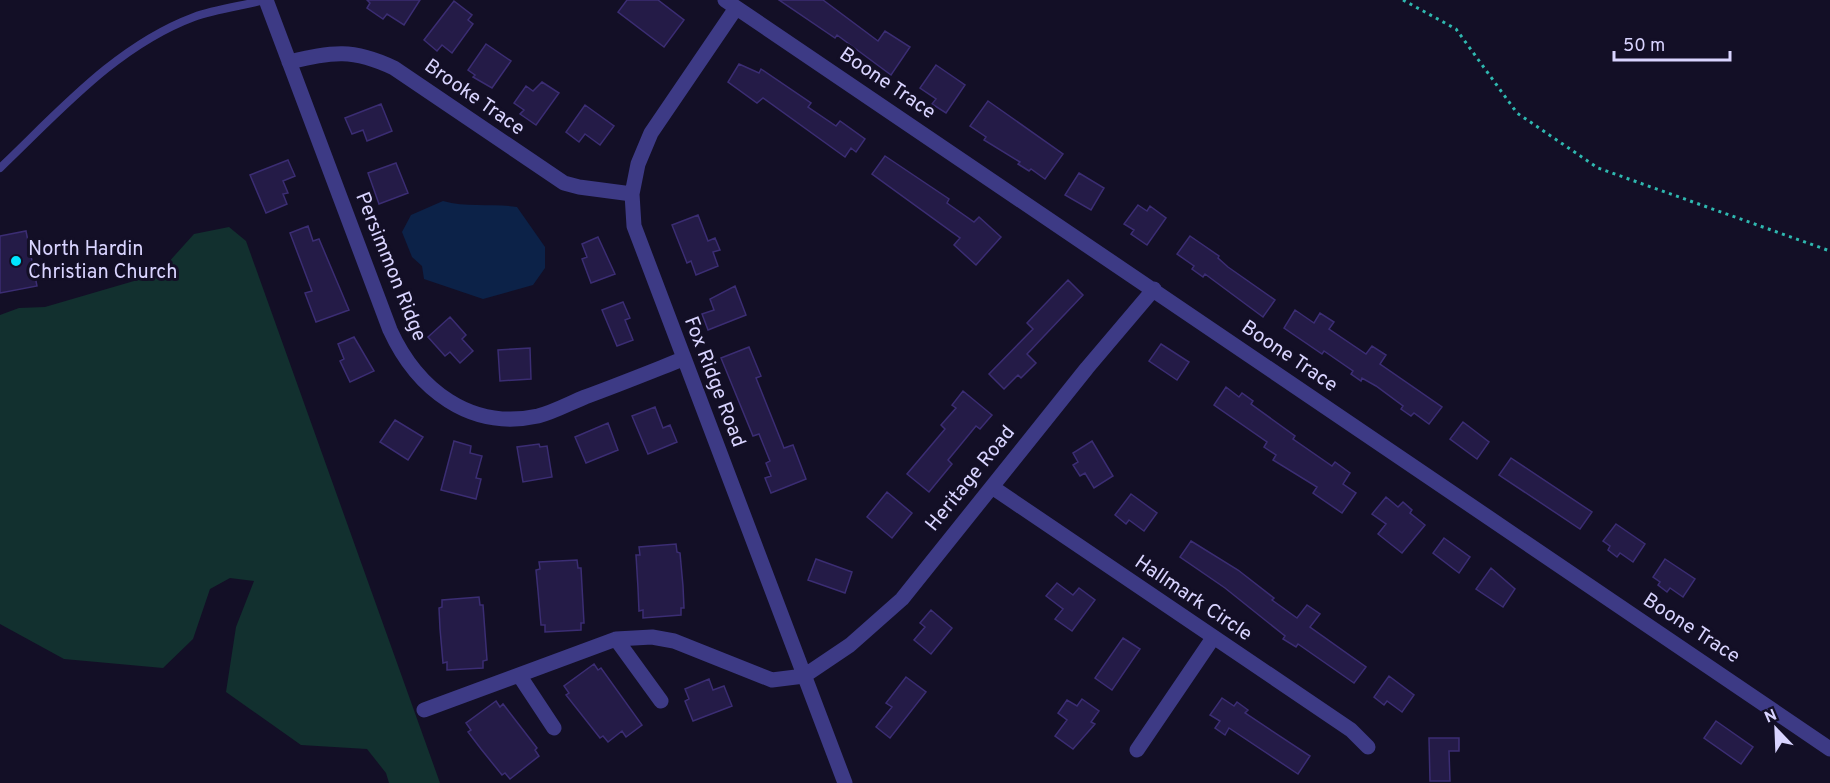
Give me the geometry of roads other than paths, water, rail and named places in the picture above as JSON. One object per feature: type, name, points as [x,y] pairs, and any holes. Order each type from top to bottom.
[{"type":"street","name":"Persimmon Ridge","points":[[266,0],[390,330],[407,362],[440,398],[473,413],[508,418],[538,416],[683,359]]},
{"type":"street","name":"Fox Ridge Road","points":[[730,4],[651,133],[638,164],[633,194],[634,226],[845,783]]},
{"type":"street","name":"Boone Trace","points":[[730,4],[1830,749]]},
{"type":"street","name":"Brooke Trace","points":[[289,62],[330,53],[356,54],[377,60],[394,69],[564,183],[579,188],[633,194]]},
{"type":"street","name":"Heritage Road","points":[[804,676],[850,645],[902,599],[1154,289]]},
{"type":"street","name":"Hallmark Circle","points":[[992,487],[1351,730],[1368,747]]},
{"type":"street","points":[[424,710],[616,639],[652,637],[674,641],[772,680],[804,676]]},
{"type":"street","points":[[1137,750],[1213,638]]},
{"type":"street","points":[[616,639],[661,701]]},
{"type":"street","points":[[519,675],[554,728]]},
{"type":"lane","points":[[0,168],[84,89],[118,60],[153,37],[194,17],[266,0]]},
{"type":"water","points":[[443,201],[517,207],[545,247],[545,268],[533,285],[483,299],[424,279],[422,266],[412,257],[402,232],[411,215]]},
{"type":"place","name":"North Hardin Christian Church","points":[[16,261]]}]
